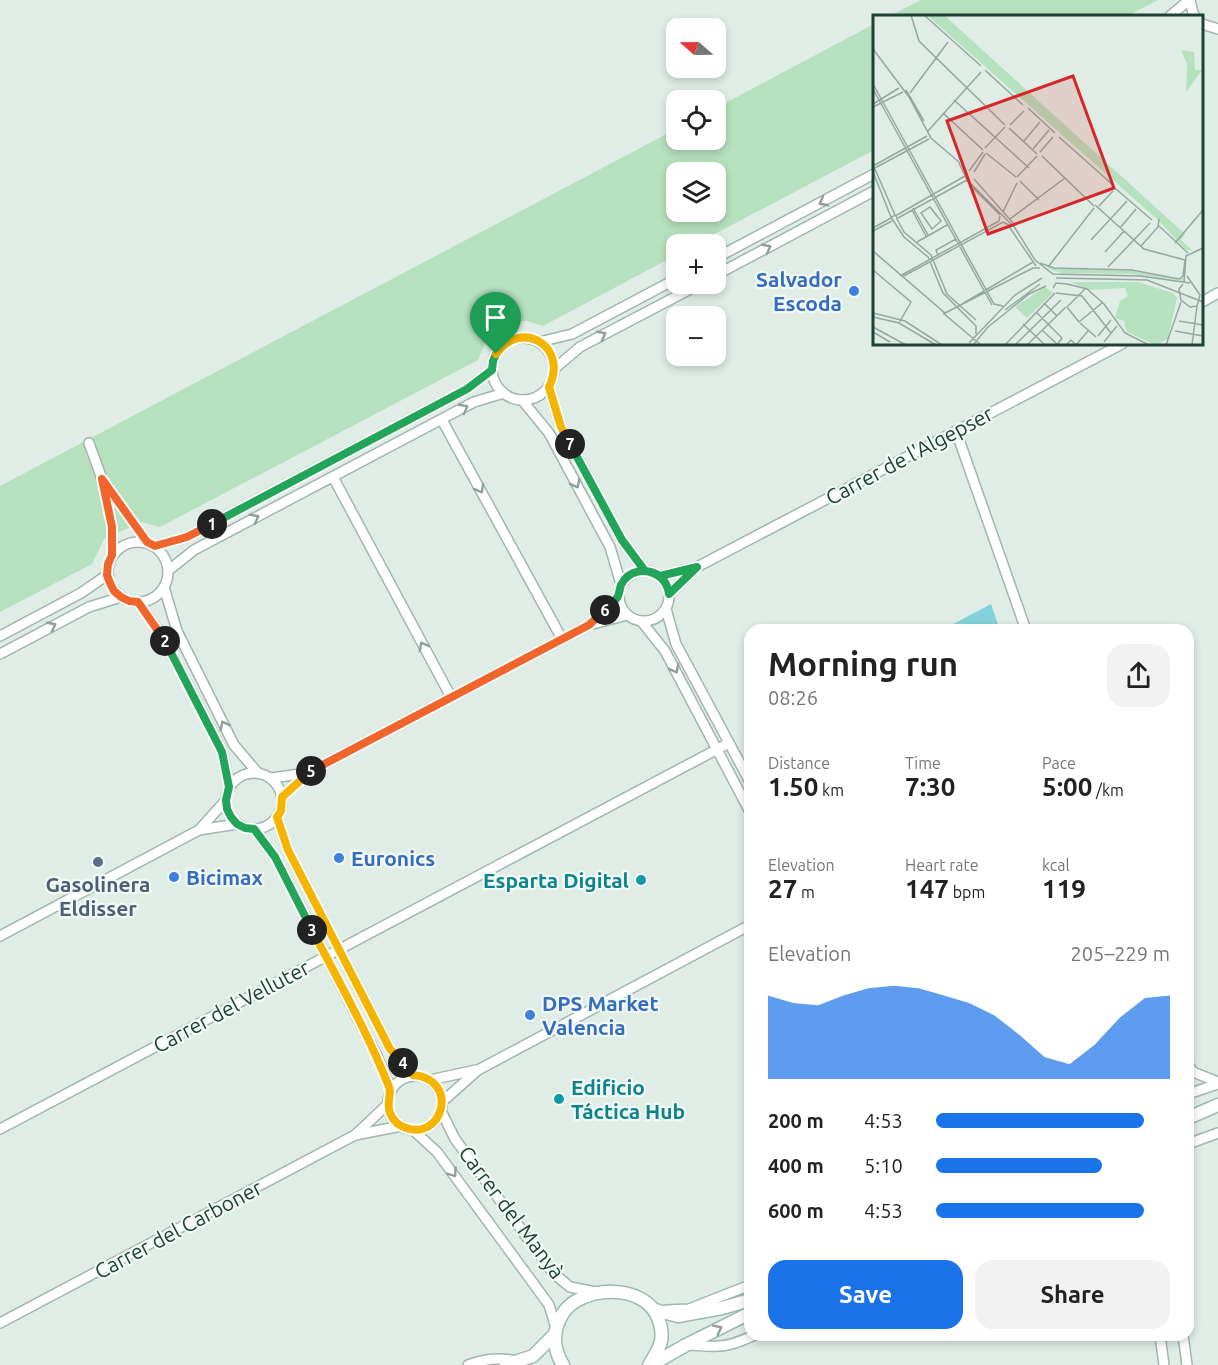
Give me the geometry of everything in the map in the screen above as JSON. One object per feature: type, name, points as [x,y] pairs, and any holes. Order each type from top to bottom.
[{"type":"street","points":[[1171,15],[1190,0],[1194,15]]},
{"type":"street","points":[[1203,24],[1218,29]]},
{"type":"street","points":[[726,253],[873,175]]},
{"type":"street","points":[[726,270],[873,192]]},
{"type":"street","points":[[539,342],[572,334],[666,284]]},
{"type":"street","points":[[1203,301],[1218,293]]},
{"type":"street","points":[[554,369],[580,347],[681,294]]},
{"type":"street","points":[[523,337],[531,338],[546,347],[554,369],[549,387],[532,399],[522,400],[512,398],[497,387],[492,370],[493,361],[501,347],[515,338],[523,337]]},
{"type":"street","name":"Carrer de l'Algepser","points":[[697,567],[1120,345]]},
{"type":"street","points":[[102,479],[151,544],[162,552],[167,561],[168,579],[158,595],[148,600],[129,601],[114,591],[107,575],[108,564],[112,555],[119,548],[137,541],[151,544],[187,537],[467,389],[492,370]]},
{"type":"street","points":[[549,387],[561,427],[622,540],[645,571]]},
{"type":"street","points":[[169,570],[194,550],[474,402],[504,393]]},
{"type":"street","points":[[522,400],[549,433],[610,547],[621,584],[620,604],[627,615],[634,620],[649,621],[662,615],[666,609],[669,594],[665,581],[653,572],[638,571],[631,574],[621,584]]},
{"type":"street","points":[[442,420],[562,639]]},
{"type":"street","points":[[956,431],[1024,624]]},
{"type":"street","points":[[89,443],[102,479],[112,527],[112,555]]},
{"type":"street","points":[[333,477],[451,697]]},
{"type":"street","points":[[660,576],[697,567]]},
{"type":"street","points":[[669,594],[697,567]]},
{"type":"street","points":[[0,636],[81,593],[107,575]]},
{"type":"street","points":[[164,587],[177,631],[192,662],[234,745],[257,772]]},
{"type":"street","points":[[0,654],[89,607],[121,597]]},
{"type":"street","points":[[589,625],[619,597]]},
{"type":"street","points":[[138,602],[163,637],[222,752],[229,787]]},
{"type":"street","points":[[666,609],[676,644],[744,771]]},
{"type":"street","points":[[282,797],[307,773],[451,697],[589,625],[627,615]]},
{"type":"street","points":[[642,621],[665,651],[744,801]]},
{"type":"street","name":"Carrer del Velluter","points":[[0,1129],[729,743]]},
{"type":"street","points":[[257,772],[272,778],[282,797],[281,811],[277,817],[263,828],[245,828],[237,824],[227,809],[226,800],[229,787],[234,780],[241,775],[257,772]]},
{"type":"street","points":[[272,778],[307,773]]},
{"type":"street","points":[[199,830],[226,800]]},
{"type":"street","points":[[277,817],[288,850],[390,1049],[413,1075]]},
{"type":"street","points":[[0,936],[199,830],[237,824]]},
{"type":"street","points":[[254,829],[275,857],[391,1090]]},
{"type":"street","points":[[430,1080],[478,1070],[744,930]]},
{"type":"street","points":[[441,1107],[441,1093],[436,1085],[422,1076],[413,1075],[396,1083],[391,1090],[388,1104],[394,1120],[401,1126],[413,1130],[422,1129],[436,1119],[441,1107],[478,1070]]},
{"type":"street","points":[[1194,1072],[1218,1083]]},
{"type":"street","points":[[1194,1092],[1218,1083]]},
{"type":"street","name":"Carrer del Carboner","points":[[0,1323],[356,1135],[388,1104]]},
{"type":"street","points":[[1194,1115],[1216,1106]]},
{"type":"street","name":"Carrer del Manyà","points":[[441,1107],[455,1139],[554,1273],[570,1287],[598,1293]]},
{"type":"street","name":"Carrer del Carboner","points":[[356,1135],[401,1126]]},
{"type":"street","name":"Carrer del Manyà","points":[[413,1130],[437,1152],[537,1287],[549,1305],[556,1331]]},
{"type":"street","points":[[1194,1143],[1218,1133]]},
{"type":"street","points":[[652,1307],[668,1310],[689,1309],[744,1288]]},
{"type":"street","points":[[563,1365],[555,1347],[556,1331],[564,1312],[576,1302],[598,1293],[623,1292],[643,1299],[652,1307],[678,1316],[744,1302]]},
{"type":"street","points":[[650,1365],[660,1348],[662,1328],[652,1307]]},
{"type":"street","points":[[650,1365],[744,1316]]},
{"type":"street","points":[[468,1365],[486,1359],[504,1358],[512,1363],[533,1356],[556,1331]]},
{"type":"street","points":[[686,1345],[716,1347],[744,1339]]},
{"type":"street","points":[[1161,1341],[1164,1365]]},
{"type":"street","points":[[1184,1341],[1187,1365]]},
{"type":"green space","points":[[921,0],[1158,0],[1129,15],[891,15]]},
{"type":"green space","points":[[873,25],[873,151],[715,234],[666,234],[666,260],[543,326],[527,321],[514,322],[495,332],[486,341],[478,360],[160,527],[142,522],[104,539],[92,564],[0,612],[0,486],[666,134],[666,150],[726,150],[726,103]]},
{"type":"water","points":[[991,604],[998,624],[953,624]]},
{"type":"place","name":"Salvador Escoda","points":[[854,291]]},
{"type":"place","name":"Euronics","points":[[339,858]]},
{"type":"place","name":"Gasolinera Eldisser","points":[[98,862]]},
{"type":"place","name":"Bicimax","points":[[174,877]]},
{"type":"place","name":"Esparta Digital","points":[[641,880]]},
{"type":"place","name":"DPS Market Valencia","points":[[530,1015]]},
{"type":"place","name":"Edificio Táctica Hub","points":[[559,1099]]},
{"type":"route","points":[[496,354],[492,370],[467,389],[187,537],[155,546],[147,542],[102,479],[112,527],[112,555],[107,575],[110,583],[121,597],[138,602],[163,637],[222,752],[229,787],[226,800],[227,809],[231,817],[237,824],[254,829],[275,857],[376,1056],[391,1090],[388,1104],[394,1120],[401,1126],[413,1130],[422,1129],[436,1119],[442,1107],[441,1093],[430,1080],[413,1075],[390,1049],[288,850],[277,817],[281,811],[282,797],[307,773],[589,625],[619,597],[621,584],[631,574],[645,571],[660,576],[697,567],[669,594],[665,581],[660,576],[653,572],[645,571],[622,540],[561,427],[549,387],[554,369],[546,347],[531,338],[515,338],[501,347],[496,354]]}]
